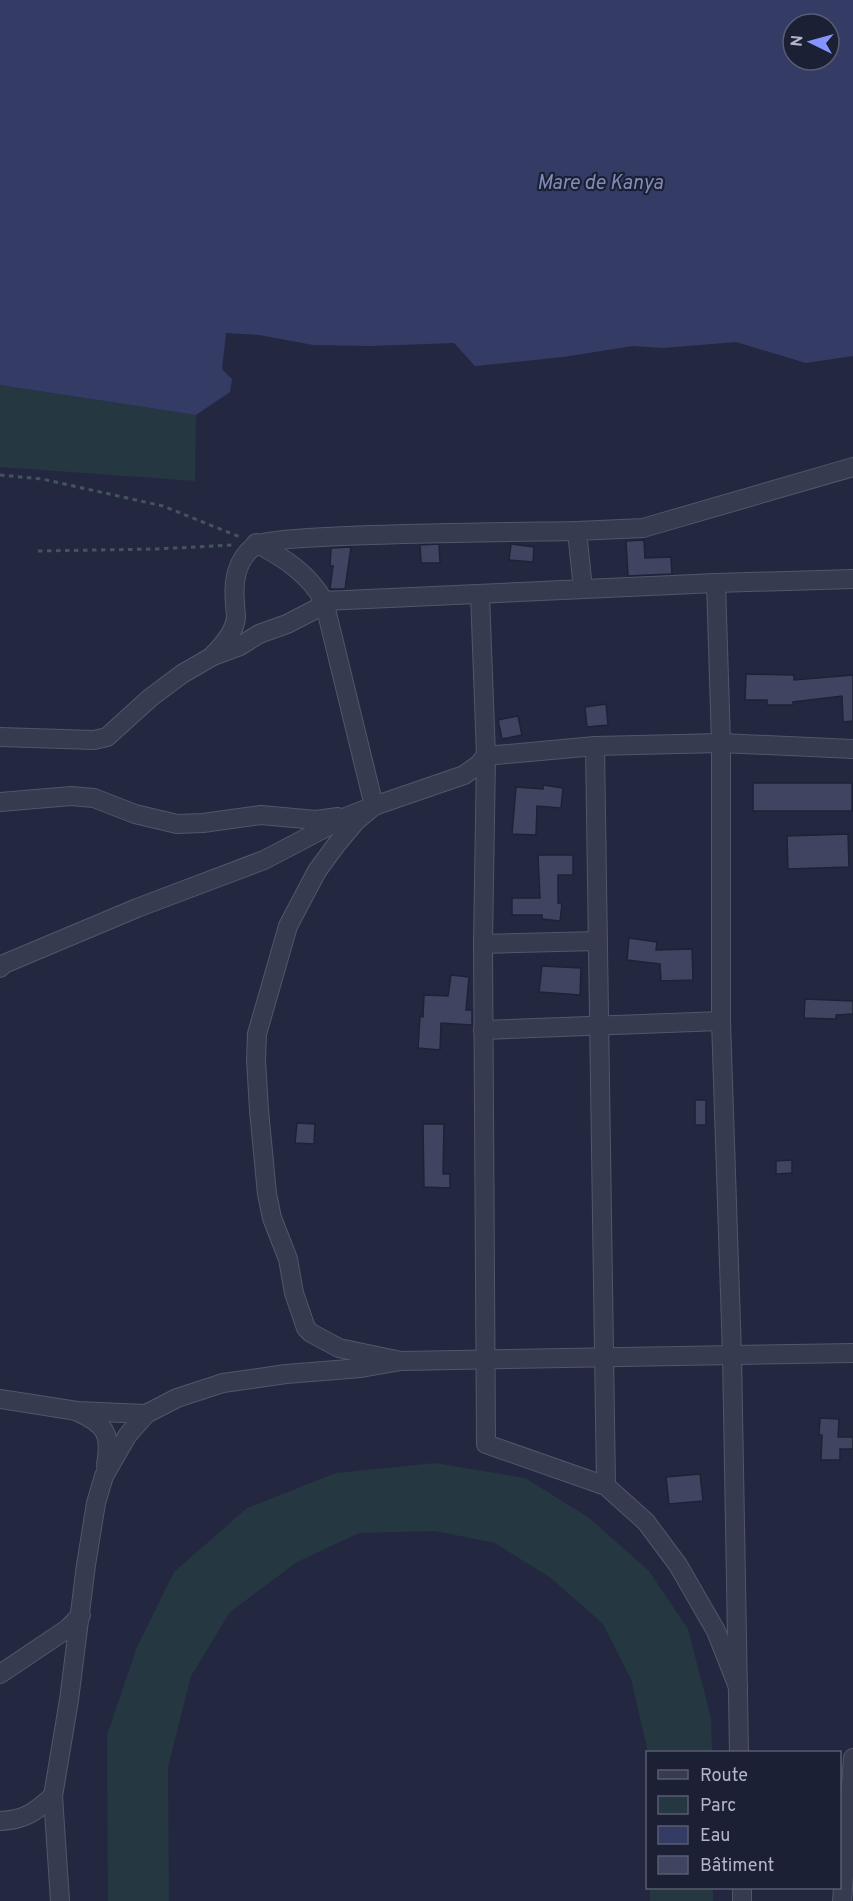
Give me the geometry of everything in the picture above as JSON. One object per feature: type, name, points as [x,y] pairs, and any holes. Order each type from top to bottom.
[{"type":"street","points":[[213,656],[233,629],[236,616],[235,579],[237,570],[240,560],[256,543],[307,538],[643,528],[853,467]]},
{"type":"street","points":[[577,531],[583,589]]},
{"type":"street","points":[[256,543],[287,560],[315,585],[324,601],[374,806]]},
{"type":"street","points":[[0,736],[94,740],[107,737],[150,698],[182,674],[213,656],[240,646],[259,634],[287,624],[316,609],[324,601],[853,579]]},
{"type":"street","points":[[716,583],[721,742],[722,1021],[732,1355],[739,1751]]},
{"type":"street","points":[[480,594],[486,756],[483,944],[486,1444],[606,1486],[646,1522],[678,1565],[716,1631],[738,1687]]},
{"type":"street","points":[[0,968],[4,964],[137,908],[264,860],[348,816],[464,775],[486,756],[596,746],[721,742],[853,749]]},
{"type":"street","points":[[596,746],[606,1486]]},
{"type":"street","points":[[0,802],[71,796],[94,798],[135,814],[177,824],[203,824],[261,815],[316,820],[348,816]]},
{"type":"street","points":[[374,806],[356,821],[317,871],[288,926],[257,1034],[256,1060],[267,1194],[272,1218],[288,1259],[294,1293],[306,1328],[311,1333],[339,1347],[401,1361]]},
{"type":"street","points":[[483,944],[598,941]]},
{"type":"street","points":[[483,1030],[722,1021]]},
{"type":"street","points":[[104,1476],[127,1436],[146,1414],[177,1398],[223,1383],[286,1374],[361,1368],[401,1361],[853,1353]]},
{"type":"street","points":[[0,1399],[77,1411],[146,1414]]},
{"type":"street","points":[[60,1901],[53,1796],[81,1615],[86,1565],[109,1444],[103,1429],[94,1420],[77,1411]]},
{"type":"street","points":[[0,1674],[67,1629],[81,1615]]},
{"type":"street","points":[[842,1901],[853,1758]]},
{"type":"street","points":[[0,1821],[15,1821],[35,1812],[53,1796]]},
{"type":"path","points":[[0,475],[42,479],[163,506],[256,543]]},
{"type":"path","points":[[38,551],[156,549],[256,543]]},
{"type":"green space","points":[[0,385],[196,415],[195,481],[0,467]]},
{"type":"green space","points":[[435,1463],[525,1478],[588,1517],[649,1571],[688,1629],[711,1718],[712,1751],[648,1751],[631,1679],[603,1624],[551,1578],[495,1543],[435,1531],[359,1533],[297,1562],[230,1612],[191,1676],[168,1767],[169,1901],[108,1901],[107,1735],[137,1647],[174,1572],[247,1508],[336,1473]]},
{"type":"green space","points":[[650,1889],[713,1889],[713,1901],[650,1901]]},
{"type":"water","name":"Mare de Kanya","points":[[0,0],[853,0],[853,356],[806,363],[736,342],[663,348],[633,346],[563,357],[475,366],[454,343],[370,346],[313,345],[259,335],[226,333],[222,369],[232,379],[230,392],[196,415],[0,385]]},
{"type":"building","points":[[644,540],[645,558],[671,557],[672,574],[628,576],[626,541]]},
{"type":"building","points":[[439,544],[440,563],[421,563],[420,545]]},
{"type":"building","points":[[511,544],[534,547],[533,562],[509,560]]},
{"type":"building","points":[[351,547],[345,589],[330,589],[333,566],[330,566],[331,548]]},
{"type":"building","points":[[746,674],[794,675],[794,680],[853,675],[853,721],[843,722],[842,696],[793,702],[793,705],[767,705],[767,700],[745,700]]},
{"type":"building","points":[[606,704],[608,725],[587,727],[585,707]]},
{"type":"building","points":[[518,716],[522,735],[502,739],[498,720]]},
{"type":"building","points":[[753,783],[852,783],[852,811],[753,811]]},
{"type":"building","points":[[543,785],[563,788],[561,808],[537,806],[536,835],[512,834],[516,787],[543,789]]},
{"type":"building","points":[[848,834],[849,867],[788,869],[787,836]]},
{"type":"building","points":[[538,855],[573,855],[573,875],[558,875],[558,903],[562,904],[560,921],[542,919],[542,915],[512,915],[512,898],[540,898]]},
{"type":"building","points":[[629,938],[657,942],[656,950],[692,949],[693,980],[661,981],[660,964],[627,960]]},
{"type":"building","points":[[542,966],[581,968],[580,995],[539,992]]},
{"type":"building","points":[[451,975],[469,977],[466,1010],[472,1010],[472,1025],[441,1023],[440,1050],[418,1048],[424,995],[448,996]]},
{"type":"building","points":[[805,999],[853,1001],[853,1014],[836,1015],[836,1019],[804,1018]]},
{"type":"building","points":[[695,1100],[706,1100],[706,1125],[695,1125]]},
{"type":"building","points":[[297,1123],[315,1124],[314,1144],[295,1143]]},
{"type":"building","points":[[423,1124],[444,1124],[443,1174],[450,1174],[450,1188],[424,1187]]},
{"type":"building","points":[[792,1160],[792,1173],[776,1174],[776,1161]]},
{"type":"building","points":[[820,1418],[839,1419],[838,1437],[853,1437],[853,1449],[840,1449],[840,1460],[821,1460]]},
{"type":"building","points":[[700,1474],[703,1501],[669,1504],[666,1477]]}]
